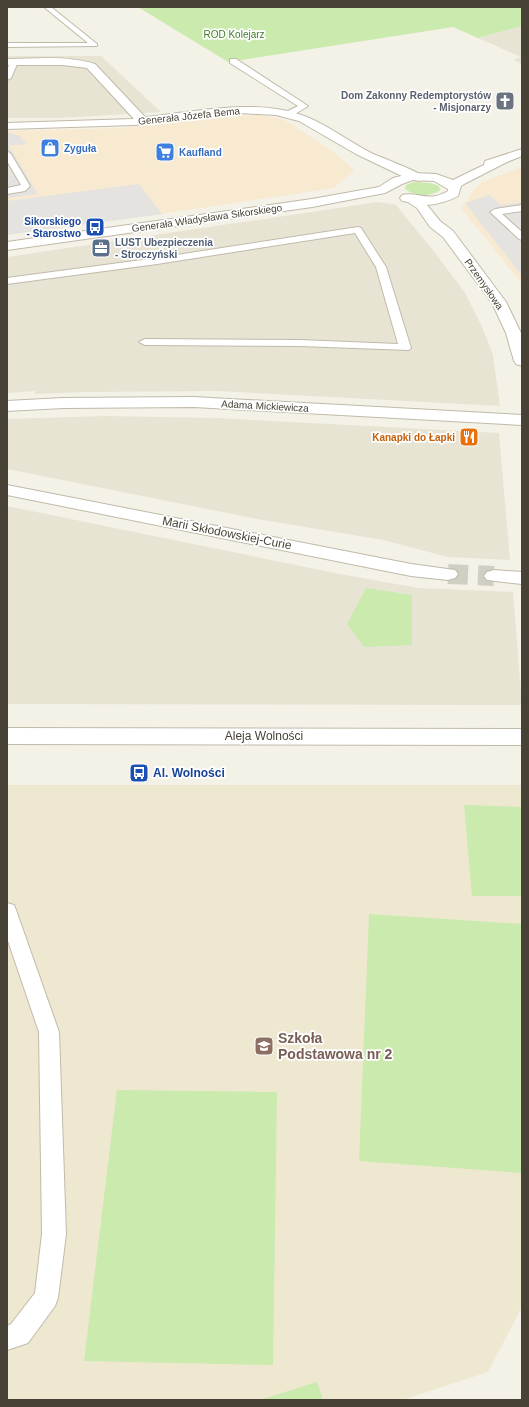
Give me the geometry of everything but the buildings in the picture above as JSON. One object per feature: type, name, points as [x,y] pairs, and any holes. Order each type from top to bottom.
[{"type":"street","points":[[11,62],[73,62],[87,64],[91,66],[123,99],[142,121]]},
{"type":"street","name":"Generała Józefa Bema","points":[[7,126],[74,125],[142,121],[239,110],[289,114],[303,119],[360,152],[406,173],[419,177]]},
{"type":"street","name":"Generała Józefa Bema","points":[[360,152],[393,177],[395,188]]},
{"type":"street","points":[[502,160],[490,168],[461,181],[454,188],[454,193],[445,198],[430,201],[413,200],[395,188],[405,178],[436,178],[466,172],[522,152]]},
{"type":"street","points":[[436,178],[448,182],[454,188]]},
{"type":"street","name":"Generała Władysława Sikorskiego","points":[[7,246],[312,203],[395,188]]},
{"type":"street","name":"Przemysłowa","points":[[445,198],[441,207],[448,234]]},
{"type":"street","name":"Przemysłowa","points":[[413,200],[421,205],[435,224],[448,234],[499,302],[514,333],[522,361]]},
{"type":"street","name":"Adama Mickiewicza","points":[[7,406],[71,403],[194,402],[522,420]]},
{"type":"street","name":"Marii Skłodowskiej-Curie","points":[[7,490],[411,570],[448,574]]},
{"type":"street","points":[[494,576],[522,578]]},
{"type":"street","name":"Aleja Wolności","points":[[7,736],[522,737]]},
{"type":"lane","points":[[7,45],[95,45],[47,7]]},
{"type":"lane","points":[[233,61],[304,106],[289,114]]},
{"type":"lane","points":[[7,78],[11,62]]},
{"type":"lane","points":[[7,154],[26,186],[22,189],[7,191]]},
{"type":"lane","points":[[520,232],[495,212],[522,208]]},
{"type":"lane","points":[[7,281],[157,261],[358,230],[381,267],[405,348],[300,343],[145,342]]},
{"type":"lane","points":[[7,910],[49,1032],[54,1234],[46,1298],[19,1334],[7,1338]]},
{"type":"shaded area","points":[[522,26],[522,64],[513,60],[521,57],[478,38]]},
{"type":"shaded area","points":[[7,56],[101,56],[161,112],[61,118],[7,118]]},
{"type":"shaded area","points":[[258,115],[281,119],[288,122],[335,153],[354,170],[334,188],[162,214],[7,235],[7,131],[121,128],[218,117]]},
{"type":"shaded area","points":[[7,132],[20,136],[26,144],[9,146],[38,194],[7,198]]},
{"type":"shaded area","points":[[522,167],[522,284],[461,208],[475,188],[482,182]]},
{"type":"shaded area","points":[[139,184],[162,214],[7,235],[7,201]]},
{"type":"shaded area","points":[[489,195],[501,205],[522,202],[522,276],[465,203]]},
{"type":"shaded area","points":[[378,202],[396,205],[436,254],[465,293],[483,329],[493,355],[500,406],[217,391],[35,394],[35,391],[7,393],[7,257]]},
{"type":"shaded area","points":[[106,416],[217,418],[499,433],[510,560],[448,557],[383,540],[257,519],[7,469],[7,419]]},
{"type":"shaded area","points":[[7,506],[340,574],[418,588],[513,592],[522,705],[7,704]]},
{"type":"shaded area","name":"Szkoła Podstawowa nr 2","points":[[7,785],[522,785],[522,1307],[488,1372],[402,1400],[7,1400]]},
{"type":"green space","name":"ROD Kolejarz","points":[[138,7],[522,7],[522,26],[478,38],[453,27],[228,62]]},
{"type":"green space","points":[[414,182],[430,183],[439,186],[440,190],[432,194],[423,195],[413,193],[405,189],[406,185]]},
{"type":"green space","points":[[366,588],[412,595],[412,645],[364,647],[347,624]]},
{"type":"green space","points":[[464,805],[522,807],[522,896],[472,896]]},
{"type":"green space","points":[[369,914],[522,924],[522,1173],[359,1161]]},
{"type":"green space","points":[[117,1090],[277,1092],[273,1365],[84,1361]]},
{"type":"green space","points":[[317,1382],[323,1400],[260,1400]]},
{"type":"tunnel","points":[[448,574],[494,576]]},
{"type":"place","name":"Dom Zakonny Redemptorystów - Misjonarzy","points":[[505,101]]},
{"type":"place","name":"Zyguła","points":[[50,148]]},
{"type":"place","name":"Kaufland","points":[[165,152]]},
{"type":"place","name":"Sikorskiego - Starostwo","points":[[95,227]]},
{"type":"place","name":"LUST Ubezpieczenia - Stroczyński","points":[[101,248]]},
{"type":"place","name":"Kanapki do Łapki","points":[[469,437]]},
{"type":"place","name":"Al. Wolności","points":[[139,773]]},
{"type":"place","name":"Szkoła Podstawowa nr 2","points":[[264,1046]]}]
